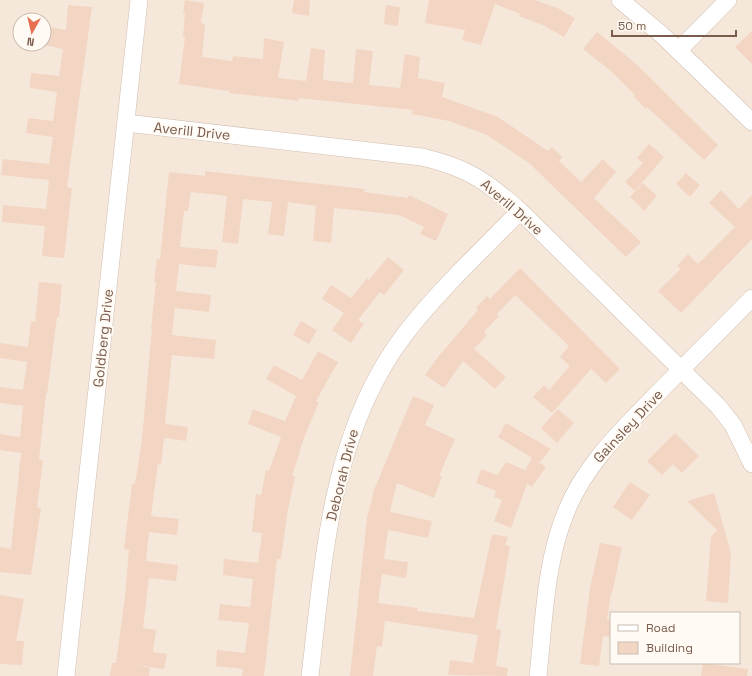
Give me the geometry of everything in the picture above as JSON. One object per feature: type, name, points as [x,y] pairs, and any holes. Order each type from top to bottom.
[{"type":"street","name":"Goldberg Drive","points":[[66,676],[139,0]]},
{"type":"street","points":[[620,0],[678,50],[752,122]]},
{"type":"street","points":[[678,50],[728,0]]},
{"type":"street","name":"Averill Drive","points":[[126,123],[422,157],[448,163],[469,172],[487,183],[520,211],[718,406],[733,426],[752,464]]},
{"type":"street","name":"Deborah Drive","points":[[310,676],[333,501],[356,419],[385,364],[404,335],[462,270],[520,211]]},
{"type":"street","name":"Gainsley Drive","points":[[538,676],[547,585],[556,542],[566,512],[580,483],[604,448],[752,298]]},
{"type":"shaded area","points":[[0,0],[752,0],[752,676],[0,676]]},
{"type":"building","points":[[185,0],[204,3],[201,23],[205,24],[202,57],[232,61],[233,56],[263,59],[264,38],[284,42],[278,78],[306,81],[311,48],[325,50],[323,80],[353,83],[356,49],[373,51],[369,85],[400,88],[405,54],[420,57],[418,78],[445,83],[442,97],[498,117],[548,151],[552,147],[562,157],[559,161],[581,182],[603,159],[616,172],[594,198],[641,242],[626,257],[529,163],[487,135],[449,121],[412,114],[413,110],[299,98],[298,101],[229,93],[229,91],[179,84],[185,37],[183,37],[185,13],[183,13]]},
{"type":"building","points":[[294,0],[310,0],[309,16],[292,13]]},
{"type":"building","points":[[429,0],[535,0],[554,6],[575,18],[564,37],[543,25],[519,16],[520,14],[495,4],[481,45],[462,40],[465,30],[425,23]]},
{"type":"building","points":[[68,5],[92,7],[67,187],[72,188],[64,258],[42,256],[45,226],[2,222],[3,205],[46,209],[49,180],[1,175],[3,159],[49,164],[53,137],[26,133],[28,118],[53,121],[57,92],[30,88],[31,73],[59,76],[63,49],[52,47],[52,27],[66,30]]},
{"type":"building","points":[[386,5],[400,7],[398,26],[384,24]]},
{"type":"building","points":[[752,31],[752,64],[735,47]]},
{"type":"building","points":[[597,32],[635,63],[718,145],[704,160],[647,107],[646,109],[633,96],[635,95],[611,71],[583,49]]},
{"type":"building","points":[[649,144],[664,157],[635,191],[625,182],[643,163],[637,158]]},
{"type":"building","points":[[205,171],[365,189],[364,192],[408,198],[409,195],[448,214],[436,241],[420,234],[424,227],[399,215],[334,208],[331,243],[313,241],[316,206],[288,202],[284,236],[268,234],[272,202],[243,199],[238,244],[222,242],[227,196],[191,192],[188,211],[184,211],[180,247],[218,250],[216,268],[179,264],[176,291],[211,295],[209,312],[175,308],[172,335],[216,340],[214,359],[172,355],[165,424],[188,427],[186,441],[164,438],[161,465],[158,464],[151,516],[179,519],[177,535],[149,532],[146,561],[178,565],[176,581],[149,578],[143,628],[156,630],[153,652],[167,654],[164,669],[135,665],[150,668],[149,676],[110,676],[112,663],[116,663],[125,596],[129,550],[124,549],[132,484],[135,484],[142,439],[156,282],[154,282],[157,259],[160,259],[169,172],[205,176]]},
{"type":"building","points":[[686,173],[700,185],[690,197],[676,184]]},
{"type":"building","points":[[643,183],[657,196],[644,211],[630,197]]},
{"type":"building","points":[[721,190],[739,209],[752,195],[752,239],[681,313],[658,291],[681,269],[677,266],[688,254],[698,264],[735,227],[709,203]]},
{"type":"building","points":[[388,257],[404,270],[384,295],[380,292],[358,320],[364,324],[351,343],[332,330],[344,313],[322,299],[331,285],[351,298],[367,278],[369,280]]},
{"type":"building","points":[[520,268],[620,369],[606,383],[591,369],[552,413],[533,397],[544,385],[549,390],[570,366],[560,357],[569,346],[515,295],[497,314],[499,316],[484,332],[487,335],[474,349],[506,377],[495,389],[463,361],[444,388],[425,375],[438,357],[478,310],[476,308],[487,296],[490,299]]},
{"type":"building","points":[[39,282],[62,284],[59,317],[57,317],[46,394],[39,460],[43,461],[37,507],[41,508],[31,575],[0,572],[0,547],[11,549],[21,453],[0,450],[0,434],[20,437],[23,406],[0,403],[0,387],[23,390],[27,362],[0,358],[0,343],[28,347],[31,321],[35,322]]},
{"type":"building","points":[[301,321],[317,330],[309,344],[293,335]]},
{"type":"building","points":[[318,351],[338,362],[316,401],[319,402],[304,438],[292,476],[295,476],[287,515],[281,559],[277,559],[264,676],[242,676],[243,669],[216,666],[217,650],[245,653],[249,623],[218,620],[220,604],[250,607],[253,579],[223,575],[224,559],[258,563],[262,533],[252,532],[256,494],[261,495],[266,470],[269,471],[281,437],[248,424],[253,409],[285,421],[296,396],[266,379],[274,365],[302,380]]},
{"type":"building","points":[[413,396],[434,405],[425,425],[455,439],[439,476],[442,477],[434,498],[397,483],[390,512],[432,521],[428,538],[388,530],[384,559],[408,562],[406,578],[382,574],[378,603],[418,608],[417,611],[474,618],[492,534],[508,537],[505,545],[510,546],[496,629],[501,630],[496,666],[508,668],[507,676],[448,675],[450,660],[473,663],[478,635],[385,621],[382,647],[377,646],[373,676],[350,676],[367,518],[374,490]]},
{"type":"building","points":[[558,409],[574,423],[557,443],[541,428]]},
{"type":"building","points":[[506,423],[551,449],[540,462],[537,461],[546,467],[532,487],[527,484],[511,528],[494,521],[502,500],[494,497],[496,491],[476,483],[481,469],[497,475],[506,462],[525,470],[532,458],[498,437]]},
{"type":"building","points":[[675,433],[699,456],[682,473],[673,464],[662,475],[647,461]]},
{"type":"building","points":[[630,482],[650,495],[632,520],[613,507]]},
{"type":"building","points":[[714,493],[731,553],[728,603],[706,601],[711,537],[717,530],[687,501]]},
{"type":"building","points":[[600,543],[622,547],[611,593],[607,620],[610,620],[610,637],[603,636],[599,666],[580,664],[590,588]]},
{"type":"building","points":[[0,595],[24,599],[16,641],[24,641],[22,665],[0,664]]},
{"type":"building","points":[[703,664],[748,669],[747,676],[701,676]]}]
